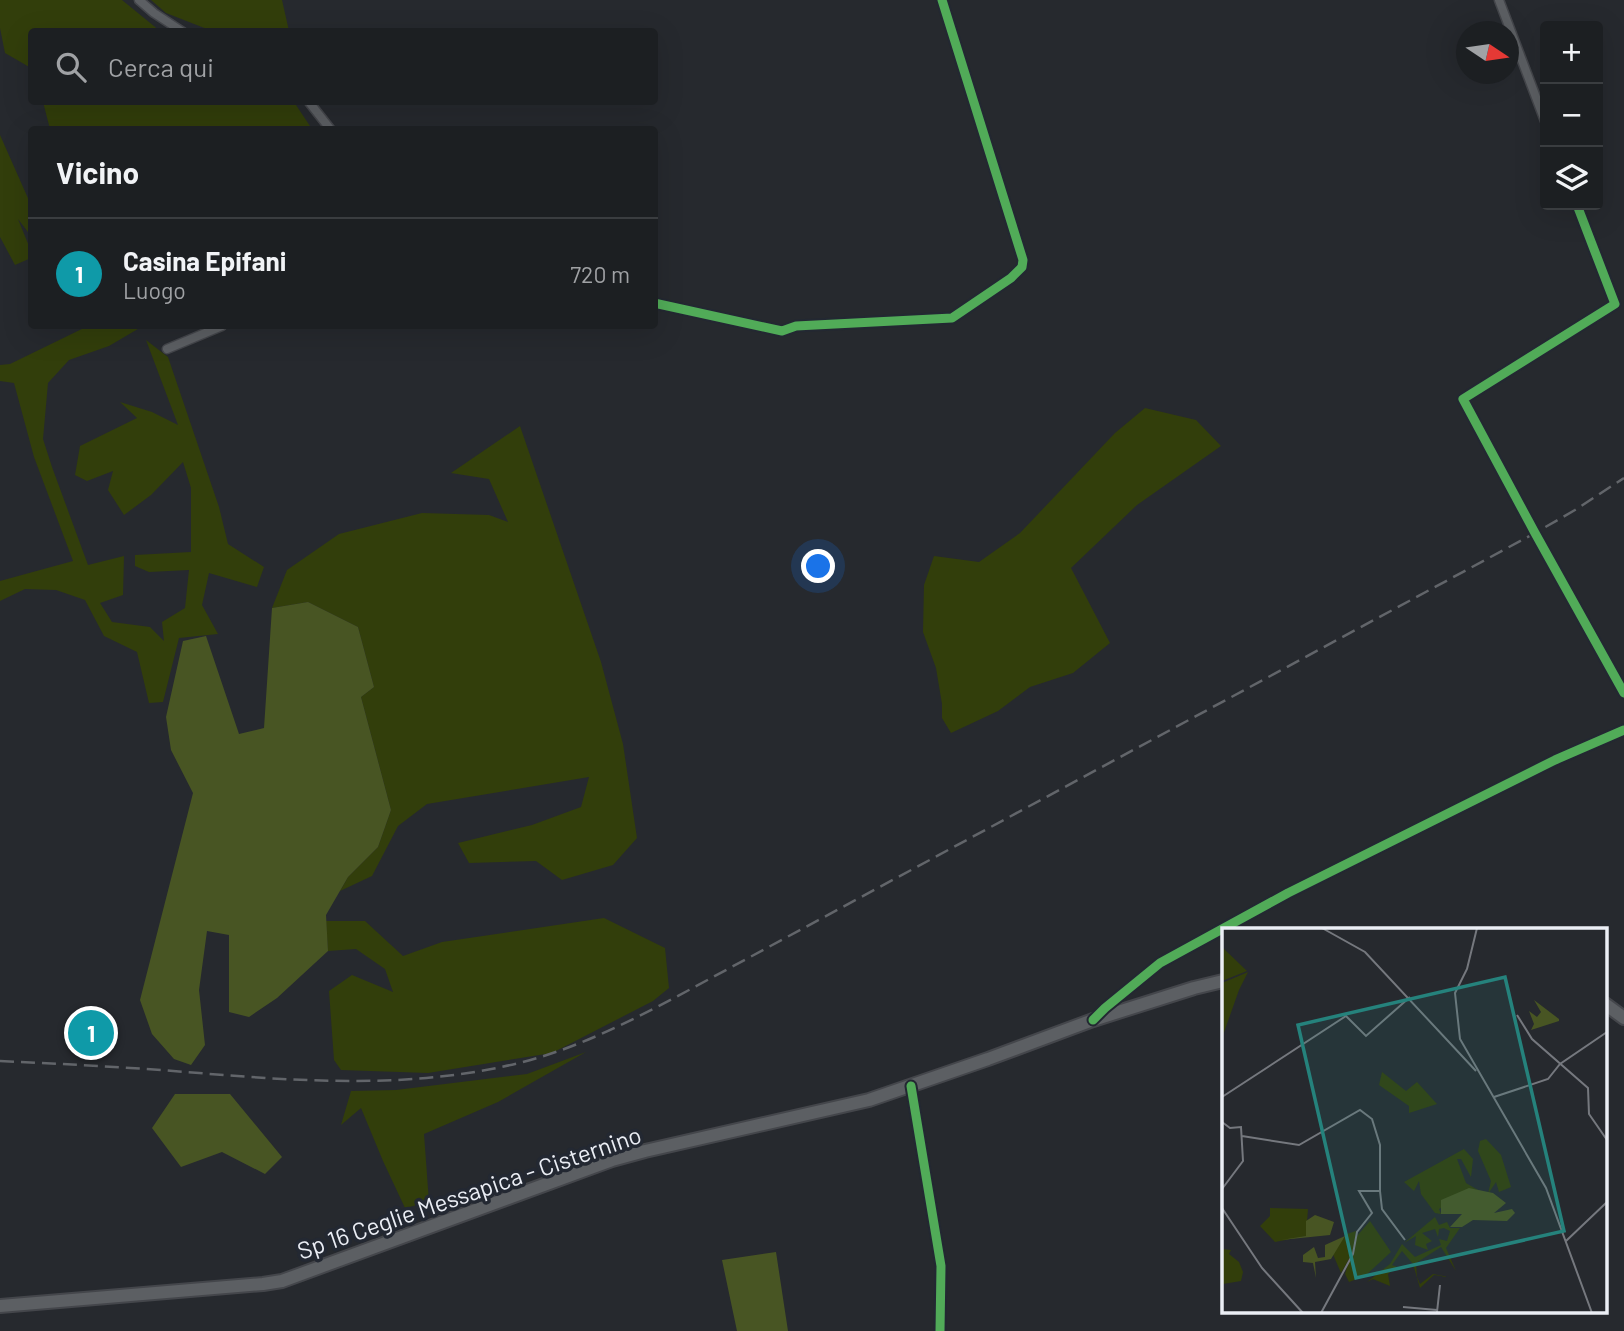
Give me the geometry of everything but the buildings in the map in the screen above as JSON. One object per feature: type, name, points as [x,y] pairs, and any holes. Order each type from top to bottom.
[{"type":"main road","name":"Sp 16 Ceglie Messapica - Cisternino","points":[[0,1306],[282,1281],[612,1160],[869,1100],[1093,1020],[1222,981]]},
{"type":"main road","points":[[1606,1005],[1624,1018]]},
{"type":"street","points":[[139,0],[177,28]]},
{"type":"street","points":[[658,304],[782,331],[796,326],[952,318],[1011,278],[1022,267],[1023,260],[942,0]]},
{"type":"street","points":[[1499,0],[1540,108]]},
{"type":"street","points":[[311,105],[328,126]]},
{"type":"street","points":[[1579,210],[1615,304],[1462,399],[1624,693]]},
{"type":"street","points":[[167,349],[215,329]]},
{"type":"street","points":[[1223,928],[1276,899],[1555,760],[1624,730]]},
{"type":"street","points":[[1093,1020],[1160,963],[1222,929]]},
{"type":"street","points":[[911,1086],[942,1266],[940,1331]]},
{"type":"green space","points":[[0,0],[122,0],[156,28],[28,28],[28,66],[5,53],[0,28]]},
{"type":"green space","points":[[151,0],[282,0],[288,28],[204,28],[166,13]]},
{"type":"green space","points":[[44,105],[296,105],[310,126],[49,126]]},
{"type":"green space","points":[[0,135],[28,198],[28,232],[18,219],[28,244],[28,259],[15,265],[0,237]]},
{"type":"green space","points":[[82,329],[138,329],[109,346],[69,360],[48,383],[43,439],[88,565],[124,556],[123,595],[100,603],[112,622],[150,627],[164,641],[162,622],[185,608],[189,570],[149,572],[135,566],[135,555],[191,552],[191,488],[183,462],[151,495],[124,515],[108,490],[113,471],[87,481],[75,475],[80,446],[137,418],[120,402],[152,412],[178,425],[146,340],[168,357],[219,507],[228,544],[264,567],[257,587],[209,573],[202,605],[218,634],[179,638],[163,702],[149,703],[137,652],[104,636],[85,600],[56,590],[25,589],[0,601],[0,581],[73,561],[34,457],[14,383],[0,381],[0,365],[10,364]]},
{"type":"green space","points":[[1145,408],[1196,420],[1221,446],[1137,505],[1071,568],[1110,643],[1073,673],[1030,687],[998,711],[951,733],[942,718],[936,668],[923,632],[924,585],[934,556],[979,562],[1020,533],[1115,433]]},
{"type":"green space","points":[[520,426],[601,662],[623,744],[637,838],[613,865],[562,880],[536,861],[469,863],[458,843],[532,825],[581,807],[589,777],[427,804],[398,826],[372,876],[340,891],[348,877],[378,847],[391,810],[361,697],[374,687],[358,627],[308,602],[272,608],[287,570],[339,534],[422,513],[489,515],[508,522],[489,479],[451,473]]},
{"type":"green space","points":[[308,602],[358,627],[374,687],[361,697],[391,810],[378,847],[348,877],[326,915],[328,951],[277,998],[249,1017],[229,1012],[229,935],[207,931],[199,990],[205,1045],[191,1065],[174,1059],[152,1034],[140,1000],[193,793],[171,750],[166,717],[183,641],[206,636],[239,734],[264,728],[272,608]]},
{"type":"green space","points":[[604,918],[665,948],[669,988],[653,1001],[552,1053],[428,1073],[341,1070],[334,1060],[329,991],[352,975],[393,992],[385,969],[356,949],[328,951],[326,921],[365,921],[403,956],[442,942]]},
{"type":"green space","points":[[586,1052],[498,1102],[424,1134],[429,1202],[405,1208],[361,1108],[341,1125],[351,1091],[396,1090],[527,1074]]},
{"type":"green space","points":[[175,1094],[230,1094],[282,1157],[265,1174],[222,1152],[181,1167],[152,1128]]},
{"type":"green space","points":[[776,1252],[788,1331],[737,1331],[722,1260]]},
{"type":"railway","points":[[0,1061],[352,1081],[477,1072],[541,1057],[627,1022],[689,990],[1535,533],[1624,478]]},
{"type":"cycle path","points":[[658,304],[782,331],[796,326],[952,318],[1011,278],[1022,267],[1023,260],[942,0]]},
{"type":"cycle path","points":[[1579,210],[1615,304],[1463,399],[1624,693]]},
{"type":"cycle path","points":[[1224,928],[1288,893],[1555,760],[1624,730]]},
{"type":"cycle path","points":[[1093,1020],[1160,963],[1222,929]]},
{"type":"cycle path","points":[[911,1086],[941,1266],[940,1331]]},
{"type":"place","name":"Casina Epifani","points":[[91,1033]]}]
